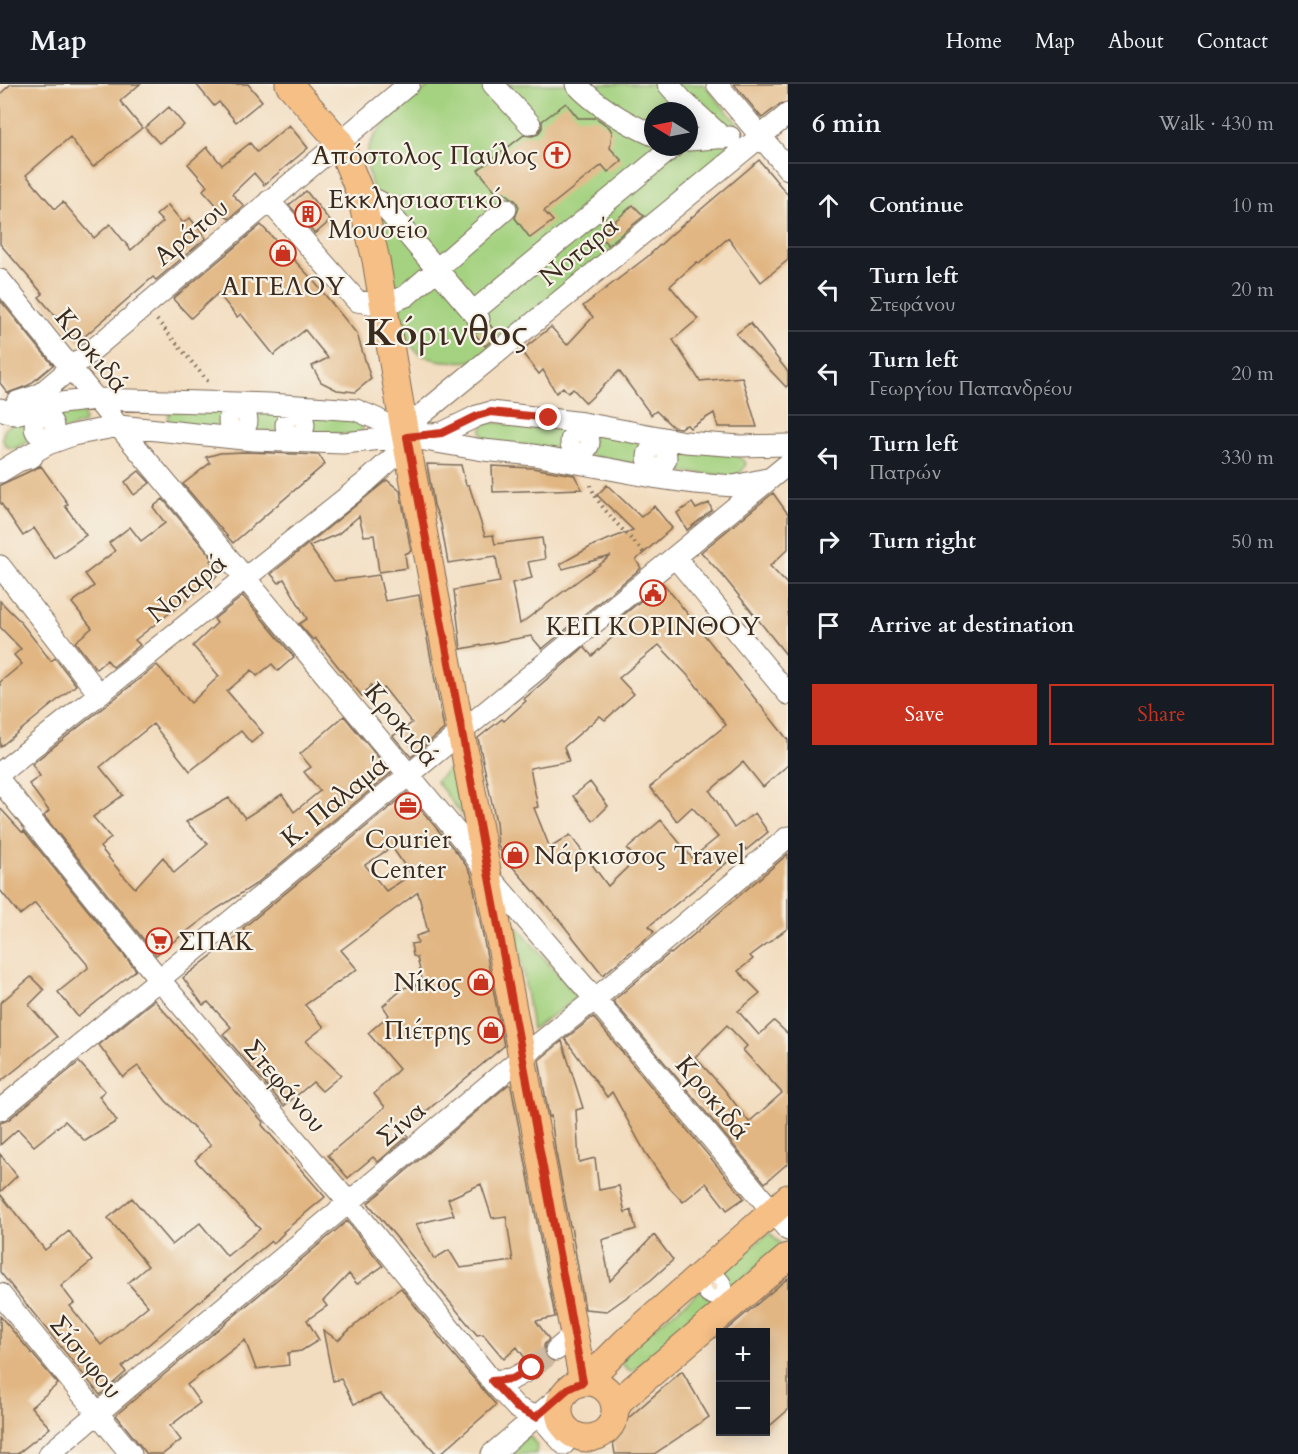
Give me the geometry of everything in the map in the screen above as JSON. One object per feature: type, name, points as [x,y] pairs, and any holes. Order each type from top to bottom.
[{"type":"main road","points":[[289,84],[339,141],[360,193],[376,260],[406,437],[522,1057],[565,1341],[579,1385]]},
{"type":"main road","points":[[615,1410],[620,1400],[715,1288],[783,1213]]},
{"type":"main road","points":[[579,1385],[605,1388],[614,1401],[615,1410],[614,1419],[603,1434],[577,1445],[561,1420],[559,1411],[579,1385],[614,1353],[715,1288],[788,1257]]},
{"type":"street","name":"Αράτου","points":[[0,408],[39,395],[409,84]]},
{"type":"street","points":[[493,84],[530,124]]},
{"type":"street","points":[[576,84],[588,97],[615,116],[644,130]]},
{"type":"street","points":[[668,84],[723,138]]},
{"type":"street","points":[[717,84],[788,169]]},
{"type":"street","name":"Νοταρά","points":[[0,773],[366,482],[406,437],[788,114]]},
{"type":"street","points":[[698,139],[761,136]]},
{"type":"street","points":[[360,193],[380,202],[476,316],[663,156]]},
{"type":"street","points":[[269,201],[357,301],[383,305],[406,296],[506,209]]},
{"type":"street","name":"Κροκιδά","points":[[0,279],[98,402],[468,846],[488,874],[783,1213]]},
{"type":"street","points":[[18,460],[69,448],[85,433],[98,402]]},
{"type":"street","points":[[0,472],[18,460],[61,403],[213,402],[239,421],[296,425],[356,410],[377,419],[406,437],[483,450],[534,454],[581,447],[657,457],[685,442],[740,446],[788,445]]},
{"type":"street","points":[[0,408],[44,426],[85,433],[118,426],[239,421],[296,425],[343,443],[442,433],[477,416],[491,412],[581,447],[657,457],[734,486],[783,473]]},
{"type":"street","name":"Κ. Παλαμά","points":[[0,1110],[657,571],[783,473]]},
{"type":"street","points":[[675,557],[788,694]]},
{"type":"street","points":[[0,566],[99,694]]},
{"type":"street","name":"Στεφάνου","points":[[0,781],[159,979],[349,1203],[492,1381],[517,1408],[536,1417],[577,1445]]},
{"type":"street","name":"Σίνα","points":[[49,1454],[788,837]]},
{"type":"street","name":"Σίσυφου","points":[[0,1294],[131,1454]]},
{"type":"street","points":[[492,1381],[512,1379],[532,1368]]},
{"type":"street","points":[[492,1454],[579,1385]]},
{"type":"path","points":[[145,306],[208,380],[213,402]]},
{"type":"path","points":[[581,447],[592,492],[657,571]]},
{"type":"green space","points":[[432,84],[704,84],[742,129],[741,147],[475,361],[451,362],[435,360],[420,354],[414,349],[405,332],[368,169],[368,151],[371,142],[377,132]]},
{"type":"green space","points":[[173,410],[226,411],[220,417],[224,430],[171,426],[168,420],[169,413]]},
{"type":"green space","points":[[62,411],[82,411],[84,423],[57,433],[57,420],[53,415]]},
{"type":"green space","points":[[249,412],[283,413],[280,423],[281,431],[247,432],[250,426]]},
{"type":"green space","points":[[308,414],[356,418],[362,425],[361,435],[309,432]]},
{"type":"green space","points":[[29,421],[27,429],[33,440],[15,448],[5,445],[4,431],[8,426]]},
{"type":"green space","points":[[486,422],[571,429],[566,439],[569,451],[484,441],[481,430]]},
{"type":"green space","points":[[589,432],[653,444],[642,456],[643,462],[650,467],[586,455],[593,445]]},
{"type":"green space","points":[[664,445],[736,455],[746,463],[741,472],[731,476],[659,470],[666,464],[669,457]]},
{"type":"green space","points":[[457,761],[473,829],[436,781]]},
{"type":"green space","points":[[516,925],[578,998],[532,1029]]},
{"type":"green space","points":[[770,1232],[782,1245],[727,1293],[723,1282],[716,1275]]},
{"type":"green space","points":[[703,1289],[705,1295],[718,1300],[632,1371],[625,1367],[619,1355]]},
{"type":"green space","points":[[529,1435],[537,1445],[536,1454],[507,1454]]},
{"type":"building","points":[[11,84],[140,84],[120,101],[142,128],[93,167],[70,137],[26,175],[55,209],[63,202],[94,238],[110,224],[131,250],[163,222],[156,215],[168,205],[183,223],[190,218],[206,238],[156,280],[153,277],[78,342],[39,297],[43,294],[0,244],[0,94]]},
{"type":"building","points":[[196,84],[248,84],[262,101],[236,122],[219,102],[214,106]]},
{"type":"building","points":[[734,84],[788,84],[788,102],[780,104],[762,118]]},
{"type":"building","name":"Απόστολος Παύλος","points":[[566,103],[578,118],[596,118],[609,127],[612,132],[610,148],[622,161],[608,172],[602,165],[544,211],[553,221],[530,238],[515,218],[519,207],[516,201],[504,192],[497,193],[478,170],[524,135],[538,134],[542,128],[542,121]]},
{"type":"building","points":[[169,107],[184,125],[159,143],[145,128]]},
{"type":"building","points":[[289,125],[308,148],[264,185],[254,173],[232,194],[244,206],[229,219],[203,190],[207,186],[188,164],[207,147],[222,165],[250,143],[257,152]]},
{"type":"building","points":[[759,160],[788,195],[788,260],[761,282],[728,238],[670,286],[698,319],[673,340],[700,381],[742,377],[757,427],[718,427],[714,413],[690,428],[687,425],[680,428],[673,427],[656,411],[651,415],[619,371],[586,403],[573,389],[568,393],[563,387],[556,393],[543,370],[539,374],[521,351],[551,327],[567,345],[593,317],[583,306],[647,257]]},
{"type":"building","name":"Εκκλησιαστικό Μουσείο","points":[[306,191],[330,221],[315,234],[289,205]]},
{"type":"building","points":[[633,205],[644,216],[608,245],[599,235]]},
{"type":"building","points":[[261,225],[312,279],[357,334],[371,379],[355,392],[337,390],[321,382],[312,366],[328,358],[305,330],[274,355],[241,314],[237,317],[218,293],[191,318],[173,299]]},
{"type":"building","points":[[0,300],[53,365],[29,385],[8,393],[0,383]]},
{"type":"building","points":[[750,323],[788,372],[786,387],[736,334]]},
{"type":"building","points":[[490,325],[498,335],[485,346],[473,332],[482,331]]},
{"type":"building","points":[[220,453],[319,455],[325,464],[233,543],[183,484],[210,463],[206,457]]},
{"type":"building","points":[[427,464],[461,465],[485,536],[493,535],[495,544],[542,538],[545,559],[528,562],[532,578],[512,583],[520,624],[611,556],[563,569],[560,564],[594,545],[633,530],[597,495],[607,485],[641,517],[654,506],[672,528],[636,560],[641,568],[542,649],[531,636],[461,649],[454,590],[500,582],[496,556],[448,563]]},
{"type":"building","points":[[41,466],[68,504],[65,506],[86,535],[54,558],[34,528],[23,536],[0,502],[0,485]]},
{"type":"building","points":[[492,466],[532,468],[574,475],[582,489],[493,492]]},
{"type":"building","points":[[139,471],[150,483],[134,495],[125,482]]},
{"type":"building","points":[[387,480],[400,491],[411,551],[405,554],[407,568],[379,572],[374,535],[364,536],[359,516],[338,534],[309,546],[334,581],[379,575],[385,601],[419,595],[444,729],[411,757],[393,736],[412,723],[384,688],[376,693],[371,685],[362,696],[315,638],[313,640],[299,624],[307,619],[284,579],[279,583],[271,574]]},
{"type":"building","points":[[773,493],[788,514],[788,549],[770,566],[788,585],[788,657],[701,552]]},
{"type":"building","points":[[163,499],[213,559],[210,561],[217,570],[217,576],[135,640],[140,645],[113,667],[107,660],[96,669],[75,642],[92,628],[72,603],[94,586],[85,574],[115,551],[109,543],[130,527],[141,541],[165,523],[153,507]]},
{"type":"building","points":[[692,503],[696,509],[709,503],[712,510],[687,530],[677,513]]},
{"type":"building","points":[[663,583],[788,740],[788,765],[763,787],[743,762],[710,791],[734,828],[755,813],[768,832],[649,926],[654,932],[603,975],[504,857],[498,846],[496,822],[478,738],[502,719],[504,721],[526,701],[524,699],[584,647],[592,656],[617,633],[611,625]],"holes":[[[659,645],[692,680],[726,725],[650,787],[677,821],[692,807],[718,837],[692,858],[661,820],[627,849],[636,859],[608,886],[570,835],[550,848],[534,808],[538,807],[530,768],[569,761],[564,747],[600,716],[605,720],[634,694],[619,678]]]},
{"type":"building","points":[[243,596],[294,657],[278,671],[272,664],[257,676],[252,670],[227,691],[263,733],[251,743],[241,731],[190,771],[153,724],[100,767],[123,795],[93,817],[111,838],[100,847],[121,873],[135,888],[163,857],[174,873],[208,844],[186,822],[229,798],[245,818],[282,794],[294,812],[320,791],[304,772],[311,767],[300,754],[344,716],[391,773],[256,884],[215,910],[156,955],[44,816],[49,811],[29,784],[40,776],[32,764],[157,665],[191,703],[219,676],[193,646],[217,623],[214,619]]},
{"type":"building","points":[[0,601],[19,620],[51,661],[55,658],[76,685],[0,747],[0,682],[22,664],[14,655],[21,649],[0,627]]},
{"type":"building","points":[[590,782],[608,806],[593,821],[573,796]]},
{"type":"building","points":[[407,793],[471,873],[504,1046],[404,1130],[408,1136],[378,1162],[373,1157],[348,1178],[328,1155],[385,1107],[374,1094],[399,1069],[368,1033],[389,1015],[383,1006],[404,988],[423,983],[417,957],[413,956],[411,944],[418,943],[416,936],[428,932],[418,892],[341,950],[357,969],[305,1005],[324,1027],[306,1041],[341,1075],[322,1091],[313,1082],[284,1106],[223,1034],[231,1027],[208,1002],[203,1005],[183,978],[245,930],[243,928]],"holes":[[[392,847],[411,875],[386,891],[365,865]]]},
{"type":"building","points":[[0,808],[22,832],[24,831],[136,970],[78,1017],[58,992],[88,968],[87,964],[35,903],[20,915],[0,890]]},
{"type":"building","points":[[788,854],[788,928],[750,956],[753,959],[738,971],[760,993],[738,1011],[759,1035],[774,1021],[788,1034],[788,1163],[765,1183],[613,1001]],"holes":[[[727,1025],[747,1046],[743,1050],[782,1093],[749,1122],[724,1089],[695,1057]]]},
{"type":"building","points":[[31,977],[44,990],[29,1005],[57,1037],[0,1082],[0,1003]]},
{"type":"building","points":[[154,1000],[263,1122],[262,1125],[325,1197],[283,1232],[273,1244],[271,1241],[122,1367],[126,1372],[100,1395],[0,1272],[0,1194],[45,1250],[69,1231],[92,1261],[61,1286],[74,1303],[70,1306],[101,1345],[148,1306],[128,1283],[148,1266],[108,1218],[132,1198],[172,1245],[200,1223],[227,1256],[260,1229],[195,1160],[211,1145],[166,1101],[138,1066],[123,1077],[99,1045]]},
{"type":"building","points":[[593,1017],[744,1198],[727,1210],[706,1183],[683,1202],[668,1186],[645,1152],[612,1092],[607,1097],[565,1039]]},
{"type":"building","points":[[562,1041],[583,1108],[576,1110],[579,1162],[595,1158],[599,1190],[619,1186],[625,1213],[631,1210],[636,1229],[602,1240],[610,1281],[654,1235],[673,1260],[651,1280],[607,1311],[585,1309],[539,1060]]},
{"type":"building","points":[[79,1062],[105,1091],[99,1096],[117,1121],[85,1141],[65,1121],[34,1146],[18,1129],[0,1145],[0,1123],[8,1120]]},
{"type":"building","points":[[509,1084],[555,1317],[536,1321],[549,1339],[544,1345],[544,1353],[547,1359],[553,1362],[545,1368],[539,1357],[532,1355],[525,1358],[517,1347],[504,1359],[483,1334],[477,1335],[368,1203]],"holes":[[[481,1184],[492,1218],[506,1216],[513,1261],[460,1268],[449,1250],[434,1259],[416,1224],[454,1215],[448,1199]]]},
{"type":"building","points":[[0,1154],[17,1176],[0,1192]]},
{"type":"building","points":[[347,1221],[383,1266],[357,1284],[349,1274],[323,1301],[327,1306],[307,1320],[319,1340],[301,1351],[288,1353],[289,1365],[256,1369],[245,1340],[187,1385],[200,1403],[170,1426],[181,1440],[163,1454],[147,1454],[116,1415]]},
{"type":"building","points":[[788,1278],[788,1410],[770,1426],[770,1328],[729,1328]]},
{"type":"building","points":[[401,1288],[496,1405],[440,1454],[437,1454],[380,1394],[354,1404],[341,1379],[333,1381],[323,1330],[338,1340]]},
{"type":"building","points":[[0,1316],[58,1384],[31,1407],[50,1428],[17,1454],[0,1454]]},
{"type":"building","points":[[682,1371],[709,1417],[654,1454],[615,1454],[612,1435],[616,1429]]},
{"type":"tunnel","points":[[532,1368],[556,1350]]},
{"type":"place","name":"Απόστολος Παύλος","points":[[557,155]]},
{"type":"place","name":"Εκκλησιαστικό Μουσείο","points":[[308,214]]},
{"type":"place","name":"ΑΓΓΕΛΟΥ","points":[[283,253]]},
{"type":"place","name":"ΚΕΠ ΚΟΡΙΝΘΟΥ","points":[[653,593]]},
{"type":"place","name":"Courier Center","points":[[408,806]]},
{"type":"place","name":"Νάρκισσος Travel","points":[[515,855]]},
{"type":"place","name":"ΣΠΑΚ","points":[[159,941]]},
{"type":"place","name":"Νίκος","points":[[481,982]]},
{"type":"place","name":"Πιέτρης","points":[[491,1030]]},
{"type":"district","name":"Κόρινθος","points":[[446,333]]},
{"type":"route","points":[[532,1368],[512,1379],[492,1381],[517,1408],[536,1417],[569,1388],[583,1382],[407,437],[442,433],[477,416],[491,412],[549,418]]}]
